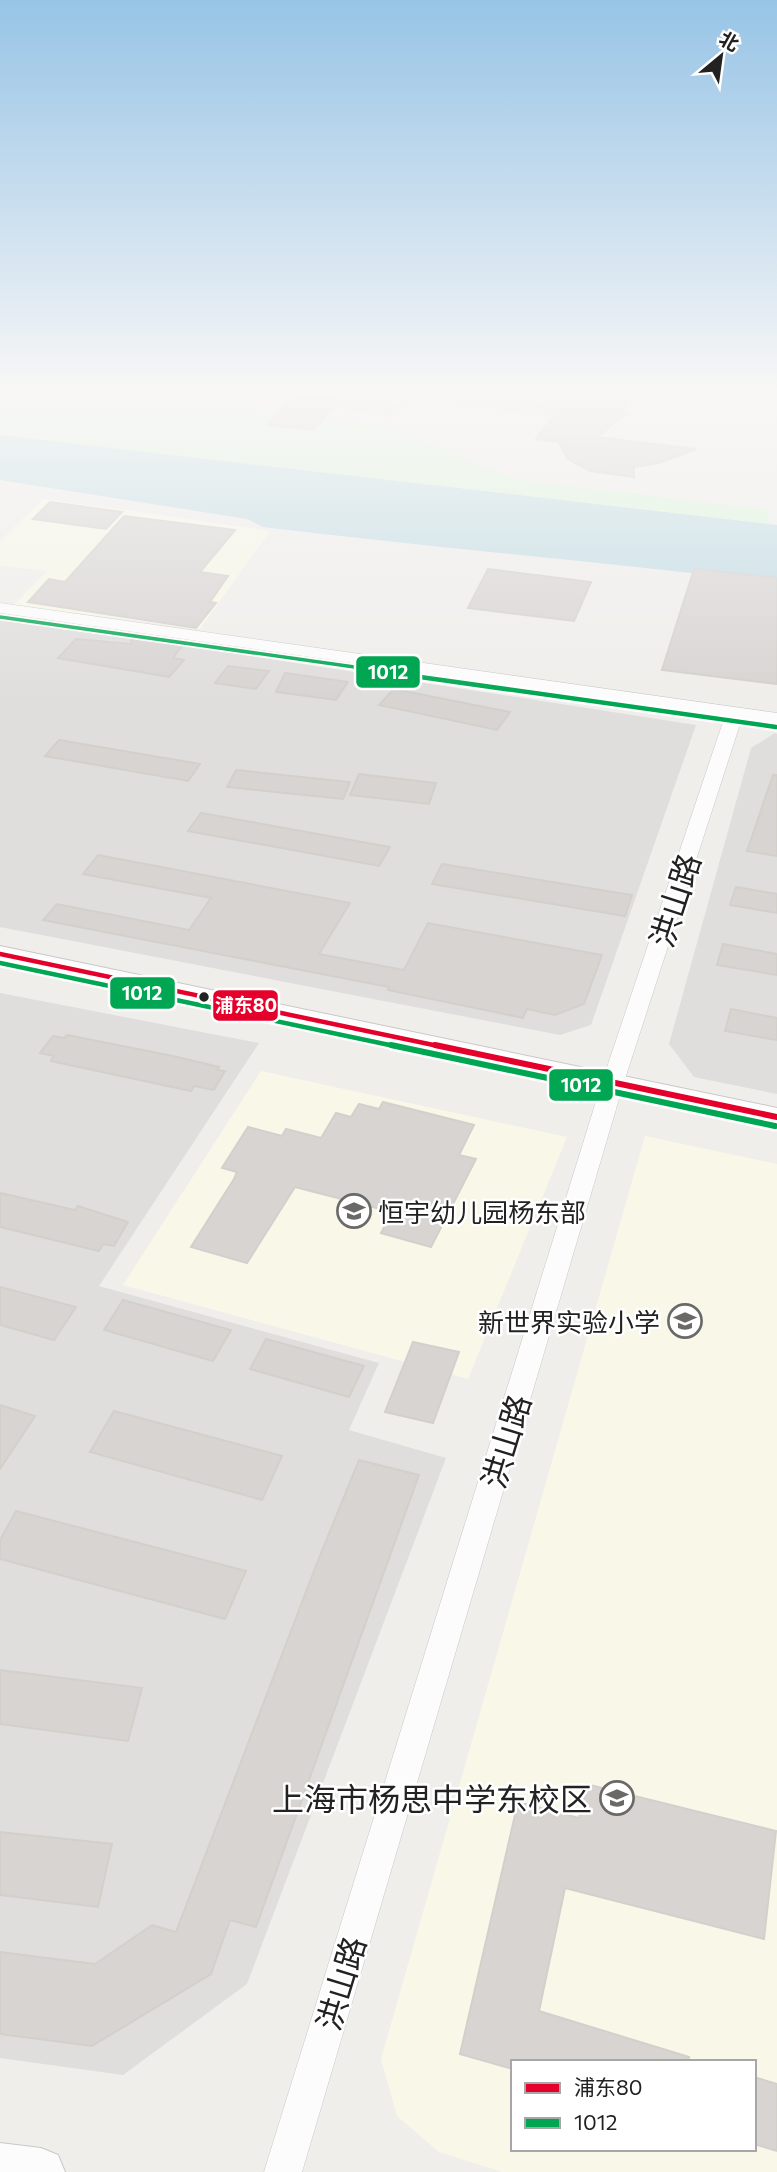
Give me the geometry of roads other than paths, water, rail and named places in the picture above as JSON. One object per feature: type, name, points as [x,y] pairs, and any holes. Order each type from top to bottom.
[{"type":"street","points":[[0,608],[777,718]]},
{"type":"street","name":"洪山路","points":[[283,2172],[613,1082],[736,712]]},
{"type":"street","points":[[0,954],[777,1117]]},
{"type":"street","points":[[0,2166],[41,2172]]},
{"type":"water","points":[[91,494],[512,494],[777,525],[777,583],[263,527],[247,519]]},
{"type":"place","name":"恒宇幼儿园杨东部","points":[[354,1211]]},
{"type":"place","name":"新世界实验小学","points":[[685,1321]]},
{"type":"place","name":"上海市杨思中学东校区","points":[[617,1798]]}]
